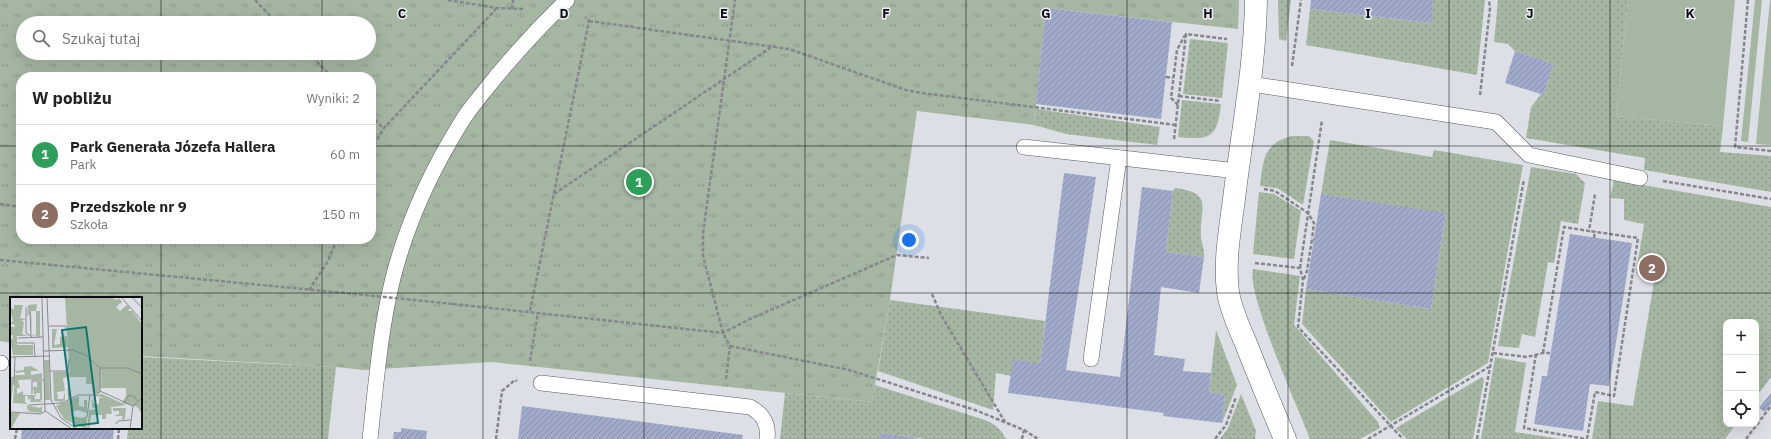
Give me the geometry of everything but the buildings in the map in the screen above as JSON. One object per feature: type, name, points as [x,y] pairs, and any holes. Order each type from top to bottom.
[{"type":"street","points":[[1256,0],[1255,42],[1249,94],[1237,171],[1227,259],[1227,275],[1229,294],[1235,317],[1285,439]]},
{"type":"lane","points":[[370,439],[384,321],[393,277],[406,235],[419,204],[441,158],[462,120],[507,63],[567,0]]},
{"type":"lane","points":[[1249,94],[1289,90],[1496,122],[1529,155],[1640,178]]},
{"type":"lane","points":[[1024,147],[1237,171]]},
{"type":"lane","points":[[1091,358],[1119,158]]},
{"type":"lane","points":[[541,383],[750,407],[759,412],[765,421],[768,432],[767,439]]},
{"type":"path","points":[[255,0],[270,16]]},
{"type":"path","points":[[448,0],[497,8],[527,9]]},
{"type":"path","points":[[512,9],[513,0]]},
{"type":"path","points":[[726,378],[730,346],[723,334],[703,256],[704,233],[735,0]]},
{"type":"path","points":[[1289,90],[1301,0]]},
{"type":"path","points":[[1478,119],[1490,8],[1489,0]]},
{"type":"path","points":[[1748,0],[1735,147],[1771,151]]},
{"type":"path","points":[[376,142],[384,128],[497,8]]},
{"type":"path","points":[[582,15],[588,21],[773,46],[804,53],[920,94],[1175,125]]},
{"type":"path","points":[[530,312],[588,21]]},
{"type":"path","points":[[1186,34],[1255,42]]},
{"type":"path","points":[[1178,105],[1171,98],[1173,78],[1177,50],[1186,34]]},
{"type":"path","points":[[1171,164],[1186,34]]},
{"type":"path","points":[[553,194],[724,81],[773,46]]},
{"type":"path","points":[[315,60],[327,72]]},
{"type":"path","points":[[1166,77],[1173,78]]},
{"type":"path","points":[[1179,96],[1249,94]]},
{"type":"path","points":[[1303,280],[1300,268],[1326,96]]},
{"type":"path","points":[[376,120],[384,128]]},
{"type":"path","points":[[1477,439],[1529,155]]},
{"type":"path","points":[[1640,178],[1771,199]]},
{"type":"path","points":[[1263,189],[1275,191],[1308,213],[1314,223],[1313,240],[1307,271],[1303,280],[1298,327],[1403,439]]},
{"type":"path","points":[[1589,231],[1595,192]]},
{"type":"path","points":[[0,204],[16,206]]},
{"type":"path","points":[[1536,354],[1524,428],[1587,439],[1595,392],[1614,396],[1638,238],[1564,227],[1543,352]]},
{"type":"path","points":[[1594,238],[1595,231]]},
{"type":"path","points":[[309,290],[328,261],[334,244]]},
{"type":"path","points":[[0,260],[538,312],[723,334],[750,319],[897,255],[929,258]]},
{"type":"path","points":[[1257,263],[1300,268]]},
{"type":"path","points":[[932,294],[941,315],[1005,422]]},
{"type":"path","points":[[526,382],[538,312]]},
{"type":"path","points":[[730,346],[849,370],[975,410],[1024,430],[1038,439]]},
{"type":"path","points":[[1493,353],[1527,357],[1543,352],[1550,353]]},
{"type":"path","points":[[1215,439],[1226,425],[1251,357]]},
{"type":"path","points":[[1368,439],[1490,367]]},
{"type":"path","points":[[496,439],[502,391],[515,380],[541,383]]},
{"type":"path","points":[[1746,439],[1771,406]]},
{"type":"path","points":[[15,439],[17,429]]},
{"type":"path","points":[[118,439],[119,429]]},
{"type":"path","points":[[1022,439],[1024,430]]},
{"type":"green space","points":[[0,0],[1239,0],[1238,29],[1046,8],[1034,125],[917,111],[890,300],[872,402],[492,362],[364,370],[336,367],[142,356],[142,297],[10,297],[10,343],[0,341]]},
{"type":"green space","points":[[1278,0],[1291,0],[1286,41],[1279,39]]},
{"type":"green space","points":[[1433,0],[1485,0],[1477,75],[1306,45],[1310,9],[1430,23]]},
{"type":"green space","points":[[1498,0],[1628,0],[1616,116],[1723,126],[1720,152],[1771,156],[1771,192],[1644,170],[1645,158],[1526,138],[1531,107],[1541,94],[1544,95],[1553,64],[1515,51],[1508,44],[1494,42]]},
{"type":"green space","points":[[1628,0],[1735,0],[1723,126],[1616,116]]},
{"type":"green space","points":[[1755,0],[1762,0],[1748,142],[1741,141]]},
{"type":"green space","points":[[1771,0],[1771,145],[1756,144]]},
{"type":"green space","points":[[1190,39],[1228,43],[1222,98],[1183,94]]},
{"type":"green space","points":[[1182,100],[1221,104],[1217,124],[1210,134],[1205,137],[1198,138],[1178,137]]},
{"type":"green space","points":[[1036,109],[1160,127],[1157,145],[1066,134],[1034,125]]},
{"type":"green space","points":[[1291,136],[1309,136],[1314,141],[1303,205],[1277,188],[1260,186],[1262,169],[1266,155],[1275,144],[1282,139]]},
{"type":"green space","points":[[1330,140],[1432,157],[1434,150],[1523,165],[1488,363],[1391,422],[1302,324],[1306,289],[1431,309],[1446,214],[1321,194]]},
{"type":"green space","points":[[1531,167],[1576,174],[1585,183],[1578,224],[1561,221],[1554,263],[1548,262],[1535,337],[1522,334],[1519,348],[1498,346]]},
{"type":"green space","points":[[1614,180],[1771,207],[1771,377],[1759,393],[1759,319],[1723,319],[1723,427],[1734,427],[1725,439],[1592,439],[1598,401],[1633,406],[1655,276],[1636,273],[1644,224],[1624,220],[1624,199],[1610,198]]},
{"type":"green space","points":[[1175,188],[1188,190],[1200,198],[1202,203],[1201,239],[1204,257],[1166,252],[1173,191]]},
{"type":"green space","points":[[1259,192],[1274,194],[1301,211],[1294,259],[1253,254]]},
{"type":"green space","points":[[1253,269],[1300,276],[1294,325],[1378,422],[1380,428],[1360,439],[1310,439],[1265,326],[1257,302],[1253,282]]},
{"type":"green space","points":[[890,300],[1045,321],[1040,364],[1011,376],[996,373],[993,410],[878,371]]},
{"type":"green space","points":[[1216,330],[1237,385],[1222,423],[1225,395],[1209,392]]},
{"type":"green space","points":[[142,357],[336,367],[328,439],[127,439],[128,429],[142,429]]},
{"type":"green space","points":[[1495,357],[1526,363],[1515,432],[1561,439],[1481,439]]},
{"type":"green space","points":[[1482,377],[1484,380],[1473,439],[1407,439],[1396,428]]},
{"type":"green space","points":[[875,385],[985,420],[997,427],[1006,439],[925,439],[881,433],[880,439],[780,439],[785,393],[872,402]]},
{"type":"green space","points":[[1241,394],[1256,431],[1255,439],[1220,439],[1228,428]]},
{"type":"place","name":"Park Generała Józefa Hallera","points":[[639,182]]},
{"type":"place","name":"Przedszkole nr 9","points":[[1652,268]]}]
